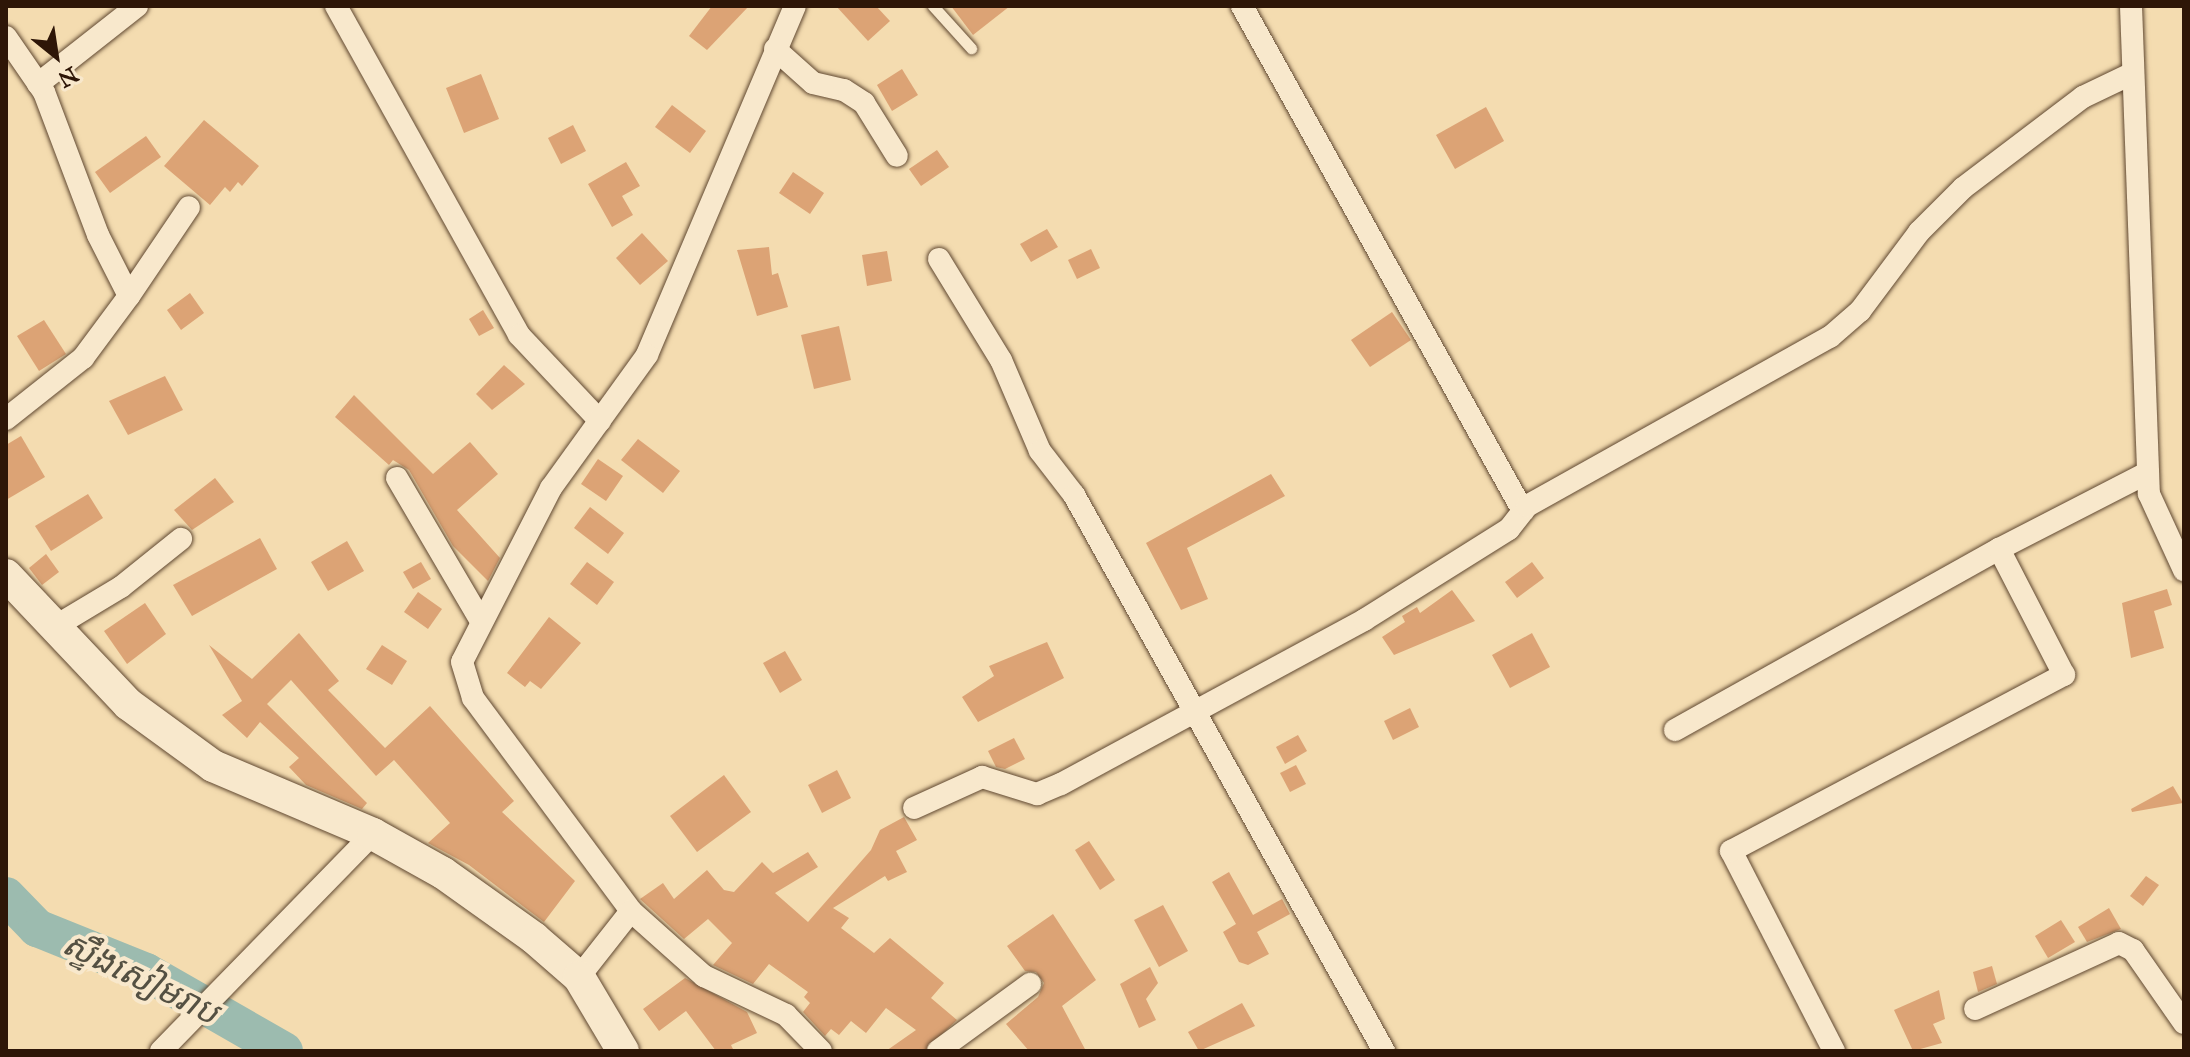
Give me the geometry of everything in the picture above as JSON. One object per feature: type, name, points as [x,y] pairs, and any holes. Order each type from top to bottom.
[{"type":"street","points":[[38,84],[137,6]]},
{"type":"street","points":[[336,6],[519,335],[600,421]]},
{"type":"street","points":[[795,6],[692,260],[647,355],[551,488],[462,662],[473,698],[631,911],[704,976],[786,1015],[821,1051]]},
{"type":"street","points":[[1242,6],[1523,511]]},
{"type":"street","points":[[2131,6],[2147,473],[2149,494],[2184,570]]},
{"type":"street","points":[[6,37],[38,84],[129,296]]},
{"type":"street","points":[[775,49],[813,83],[844,90],[864,103],[897,156]]},
{"type":"street","points":[[914,808],[982,777],[1037,794],[1193,714],[1364,620],[1509,529],[1523,511],[1830,337],[1860,311],[1919,232],[1963,188],[2083,97],[2133,73]]},
{"type":"street","points":[[6,419],[83,358],[189,207]]},
{"type":"street","points":[[939,259],[1001,360],[1040,451],[1074,495],[1193,714],[1384,1051]]},
{"type":"street","points":[[1675,730],[1999,549],[2147,473]]},
{"type":"street","points":[[397,478],[481,621]]},
{"type":"street","points":[[56,626],[121,587],[181,539]]},
{"type":"street","points":[[1834,1051],[1731,851],[2064,675],[1999,549]]},
{"type":"street","points":[[6,575],[128,704],[213,766],[373,834],[443,873],[579,977],[623,1051]]},
{"type":"street","points":[[161,1051],[373,834]]},
{"type":"street","points":[[579,977],[631,911]]},
{"type":"street","points":[[1975,1009],[2119,943],[2133,950],[2184,1023]]},
{"type":"street","points":[[938,1051],[1030,984]]},
{"type":"lane","points":[[933,6],[971,48]]},
{"type":"building","points":[[712,6],[749,6],[707,50],[689,36]]},
{"type":"building","points":[[836,6],[876,6],[890,21],[868,41]]},
{"type":"building","points":[[951,6],[1010,6],[973,35]]},
{"type":"building","points":[[902,69],[918,95],[892,111],[877,85]]},
{"type":"building","points":[[481,74],[499,119],[464,133],[446,88]]},
{"type":"building","points":[[672,105],[706,131],[690,153],[655,127]]},
{"type":"building","points":[[1486,107],[1504,141],[1455,169],[1436,135]]},
{"type":"building","points":[[204,120],[259,166],[242,186],[238,182],[230,192],[225,187],[210,205],[164,166]]},
{"type":"building","points":[[573,125],[586,151],[561,164],[548,138]]},
{"type":"building","points":[[146,136],[161,157],[110,193],[95,172]]},
{"type":"building","points":[[937,150],[949,167],[921,186],[909,169]]},
{"type":"building","points":[[626,162],[640,186],[622,196],[633,215],[612,227],[588,184]]},
{"type":"building","points":[[793,172],[824,193],[810,214],[779,193]]},
{"type":"building","points":[[1047,229],[1058,247],[1031,262],[1020,244]]},
{"type":"building","points":[[642,233],[668,261],[640,285],[616,258]]},
{"type":"building","points":[[769,247],[772,275],[778,273],[788,307],[757,316],[737,250]]},
{"type":"building","points":[[1091,249],[1100,268],[1077,279],[1068,260]]},
{"type":"building","points":[[887,251],[892,281],[867,286],[862,255]]},
{"type":"building","points":[[190,293],[204,313],[181,330],[167,310]]},
{"type":"building","points":[[483,310],[494,328],[479,336],[469,319]]},
{"type":"building","points":[[1392,312],[1411,340],[1370,367],[1351,340]]},
{"type":"building","points":[[44,320],[66,354],[39,371],[17,336]]},
{"type":"building","points":[[839,326],[851,380],[814,389],[801,335]]},
{"type":"building","points":[[504,365],[525,384],[492,410],[476,394]]},
{"type":"building","points":[[165,376],[183,410],[128,435],[109,401]]},
{"type":"building","points":[[354,395],[433,474],[470,442],[498,474],[457,510],[500,558],[488,581],[453,546],[409,470],[393,460],[389,465],[335,417]]},
{"type":"building","points":[[21,436],[45,477],[6,500],[6,445]]},
{"type":"building","points":[[638,439],[680,471],[663,493],[621,460]]},
{"type":"building","points":[[598,459],[623,476],[606,501],[581,484]]},
{"type":"building","points":[[1271,474],[1285,496],[1187,548],[1208,599],[1181,610],[1146,543]]},
{"type":"building","points":[[215,478],[234,502],[192,530],[174,510]]},
{"type":"building","points":[[88,494],[103,518],[51,551],[35,526]]},
{"type":"building","points":[[590,507],[624,533],[608,554],[574,528]]},
{"type":"building","points":[[260,538],[277,569],[192,616],[173,585]]},
{"type":"building","points":[[347,541],[364,571],[328,591],[311,562]]},
{"type":"building","points":[[46,554],[59,572],[42,585],[29,568]]},
{"type":"building","points":[[421,562],[431,579],[413,589],[403,572]]},
{"type":"building","points":[[587,562],[614,582],[597,605],[570,584]]},
{"type":"building","points":[[1532,562],[1544,578],[1517,598],[1505,582]]},
{"type":"building","points":[[2167,589],[2172,605],[2154,611],[2164,648],[2131,658],[2122,603]]},
{"type":"building","points":[[1452,590],[1475,621],[1394,655],[1382,637],[1405,622],[1402,616],[1417,607],[1420,613]]},
{"type":"building","points":[[418,592],[442,609],[428,629],[404,612]]},
{"type":"building","points":[[145,603],[166,634],[127,664],[104,631]]},
{"type":"building","points":[[549,617],[581,643],[541,689],[530,681],[525,687],[507,673]]},
{"type":"building","points":[[299,633],[339,681],[328,690],[385,748],[430,706],[514,801],[502,812],[575,881],[544,922],[469,865],[428,843],[450,823],[394,760],[376,776],[291,680],[267,704],[367,803],[362,809],[306,785],[289,767],[299,758],[260,722],[247,738],[222,715],[242,701],[209,645],[252,679]]},
{"type":"building","points":[[1532,633],[1550,667],[1510,688],[1492,655]]},
{"type":"building","points":[[1047,642],[1064,678],[978,722],[962,697],[994,676],[989,666]]},
{"type":"building","points":[[382,645],[407,661],[392,685],[366,669]]},
{"type":"building","points":[[785,651],[802,680],[780,693],[763,663]]},
{"type":"building","points":[[1410,708],[1419,727],[1393,740],[1384,721]]},
{"type":"building","points":[[1298,735],[1307,751],[1285,764],[1276,747]]},
{"type":"building","points":[[1014,738],[1025,759],[1005,769],[996,767],[988,751]]},
{"type":"building","points":[[1296,765],[1306,784],[1290,792],[1280,773]]},
{"type":"building","points":[[837,770],[851,798],[822,813],[808,785]]},
{"type":"building","points":[[724,775],[751,812],[697,852],[670,816]]},
{"type":"building","points":[[2173,786],[2183,803],[2132,812],[2131,809]]},
{"type":"building","points":[[904,817],[917,840],[896,851],[907,872],[888,881],[885,876],[833,908],[849,918],[841,928],[874,953],[890,938],[944,983],[931,998],[957,1020],[924,1051],[886,1051],[916,1030],[886,1008],[866,1033],[851,1021],[839,1035],[831,1029],[825,1036],[803,1012],[810,1003],[804,997],[808,992],[769,964],[753,984],[713,965],[732,943],[708,919],[684,939],[640,899],[663,883],[674,899],[707,870],[724,890],[734,892],[762,862],[773,873],[808,852],[818,867],[775,893],[808,922],[871,850],[880,830]]},
{"type":"building","points":[[1089,841],[1115,880],[1100,890],[1075,850]]},
{"type":"building","points":[[1229,872],[1253,915],[1282,899],[1290,914],[1257,932],[1269,954],[1248,965],[1239,962],[1223,932],[1236,924],[1212,882]]},
{"type":"building","points":[[2146,876],[2159,885],[2143,906],[2130,896]]},
{"type":"building","points":[[1163,905],[1188,951],[1159,967],[1134,920]]},
{"type":"building","points":[[2109,908],[2121,929],[2087,942],[2078,927]]},
{"type":"building","points":[[1053,914],[1096,980],[1062,1006],[1086,1051],[1029,1051],[1006,1024],[1038,997],[1044,983],[1036,972],[1025,971],[1007,946]]},
{"type":"building","points":[[2061,920],[2075,942],[2048,958],[2035,936]]},
{"type":"building","points":[[1992,966],[1997,984],[1978,992],[1973,972]]},
{"type":"building","points":[[1150,967],[1158,983],[1146,999],[1156,1020],[1139,1028],[1120,984]]},
{"type":"building","points":[[685,978],[747,1012],[757,1033],[731,1045],[734,1051],[716,1051],[686,1011],[659,1031],[643,1009]]},
{"type":"building","points":[[1939,990],[1945,1019],[1933,1024],[1942,1043],[1913,1051],[1894,1010]]},
{"type":"building","points":[[1242,1003],[1255,1026],[1199,1051],[1188,1032]]},
{"type":"waterway","name":"ស្ទឹងសៀមរាប","points":[[6,896],[37,928],[146,972],[284,1051]]}]
